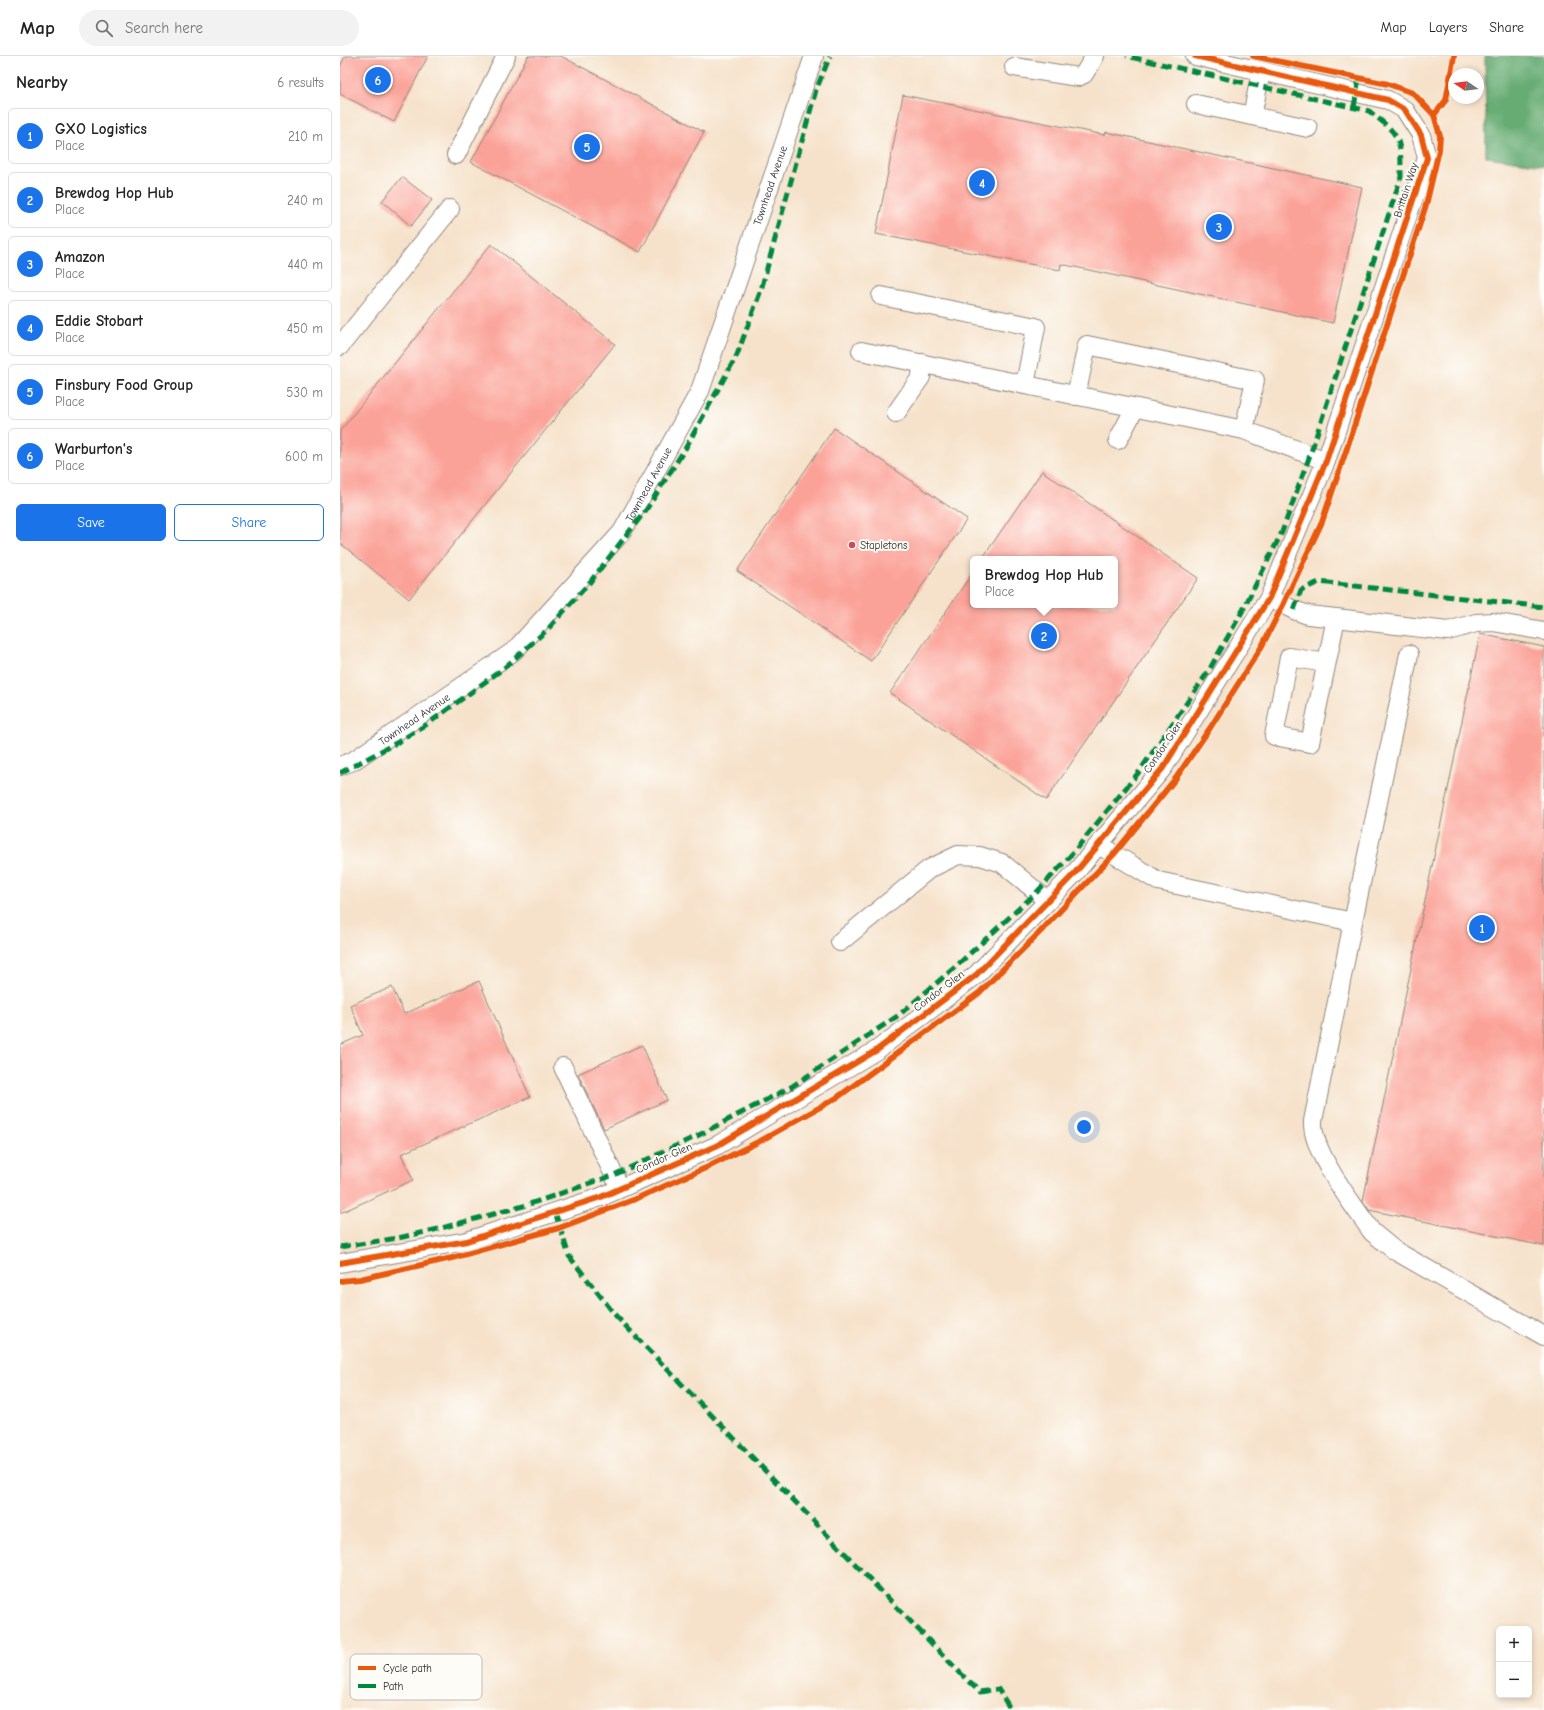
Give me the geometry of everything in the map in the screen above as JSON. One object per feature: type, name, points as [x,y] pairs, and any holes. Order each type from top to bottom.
[{"type":"street","points":[[456,155],[506,56]]},
{"type":"street","name":"Townhead Avenue","points":[[800,56],[803,91]]},
{"type":"street","name":"Townhead Avenue","points":[[340,766],[353,761],[514,651],[622,532],[700,391],[814,56]]},
{"type":"street","points":[[1014,67],[1078,77],[1084,74],[1095,56]]},
{"type":"street","name":"Brittain Way","points":[[1195,56],[1221,59],[1261,72],[1388,100],[1405,110],[1421,135],[1427,158],[1326,461]]},
{"type":"street","points":[[1252,116],[1261,72]]},
{"type":"street","points":[[1196,104],[1308,128]]},
{"type":"street","points":[[340,346],[450,209]]},
{"type":"street","points":[[881,296],[1036,327],[1025,385]]},
{"type":"street","points":[[1076,396],[1087,345],[1255,380],[1244,430]]},
{"type":"street","points":[[861,351],[1244,430],[1326,461]]},
{"type":"street","points":[[896,413],[921,377],[922,363]]},
{"type":"street","points":[[1118,440],[1135,408]]},
{"type":"street","name":"Condor Glen","points":[[340,1263],[467,1241],[601,1197],[718,1145],[877,1050],[976,975],[1074,874],[1163,768],[1269,598],[1326,461]]},
{"type":"street","points":[[1269,598],[1308,615],[1448,631],[1476,623],[1493,622],[1544,631]]},
{"type":"street","points":[[1326,663],[1290,657],[1274,736],[1310,744],[1336,618]]},
{"type":"street","points":[[1409,654],[1353,922],[1313,1130],[1316,1143],[1325,1162],[1378,1239],[1394,1250],[1544,1336]]},
{"type":"street","points":[[1099,844],[1158,881],[1353,922]]},
{"type":"street","points":[[840,942],[929,869],[958,855],[980,856],[1002,863],[1048,901]]},
{"type":"street","points":[[564,1067],[620,1188]]},
{"type":"green space","points":[[1485,56],[1544,56],[1544,165],[1486,157]]},
{"type":"building","points":[[345,56],[428,56],[394,122],[340,94],[340,67]]},
{"type":"building","points":[[528,56],[561,56],[704,132],[640,252],[471,162]]},
{"type":"building","points":[[903,95],[1105,135],[1106,132],[1362,187],[1333,323],[1061,264],[1060,270],[876,234]]},
{"type":"building","points":[[402,177],[432,200],[411,226],[382,201]]},
{"type":"building","points":[[491,244],[615,344],[409,599],[340,543],[340,431]]},
{"type":"building","name":"Stapletons","points":[[834,428],[967,519],[871,661],[737,571]]},
{"type":"building","points":[[1042,471],[1198,578],[1046,800],[890,693],[970,576],[970,608],[1118,608],[1118,556],[984,556]]},
{"type":"building","points":[[1480,634],[1544,647],[1544,1246],[1369,1210],[1363,1201]]},
{"type":"building","points":[[479,981],[530,1097],[401,1154],[413,1180],[340,1213],[340,1045],[363,1035],[350,1005],[392,987],[404,1014]]},
{"type":"building","points":[[642,1045],[667,1100],[604,1129],[578,1074]]},
{"type":"marked path","points":[[340,773],[398,742],[429,723],[504,668],[548,629],[590,582],[646,510],[685,449],[737,355],[761,290],[816,90],[830,56]]},
{"type":"marked path","points":[[340,1247],[398,1238],[434,1230],[527,1205],[614,1175],[697,1136],[791,1087],[899,1015],[953,969],[1037,892],[1071,855],[1139,772],[1208,672],[1243,610],[1282,532],[1310,455],[1401,177],[1399,146],[1397,139],[1388,126],[1369,111],[1126,56]]},
{"type":"marked path","points":[[1354,107],[1359,78]]},
{"type":"marked path","points":[[1294,610],[1301,590],[1319,582],[1544,607]]},
{"type":"marked path","points":[[555,1212],[569,1256],[616,1316],[967,1680],[980,1692],[998,1689],[1011,1710]]},
{"type":"cycle path","points":[[340,1263],[467,1241],[601,1197],[718,1145],[877,1050],[976,975],[1074,874],[1163,768],[1269,598],[1326,461],[1427,158],[1421,135],[1405,110],[1388,100],[1195,56]]},
{"type":"cycle path","points":[[340,1281],[360,1279],[452,1258],[559,1228],[633,1200],[708,1167],[762,1140],[838,1097],[979,993],[1041,931],[1114,854],[1176,778],[1262,646],[1322,522],[1426,205],[1439,150],[1440,136],[1434,115],[1413,93],[1388,84],[1253,56]]},
{"type":"cycle path","points":[[1434,115],[1446,100],[1454,56]]},
{"type":"place","name":"Warburton's","points":[[378,80]]},
{"type":"place","name":"Finsbury Food Group","points":[[587,147]]},
{"type":"place","name":"Eddie Stobart","points":[[982,183]]},
{"type":"place","name":"Amazon","points":[[1219,227]]},
{"type":"place","name":"Stapletons","points":[[852,545]]},
{"type":"place","name":"Brewdog Hop Hub","points":[[1044,636]]},
{"type":"place","name":"GXO Logistics","points":[[1482,928]]}]
